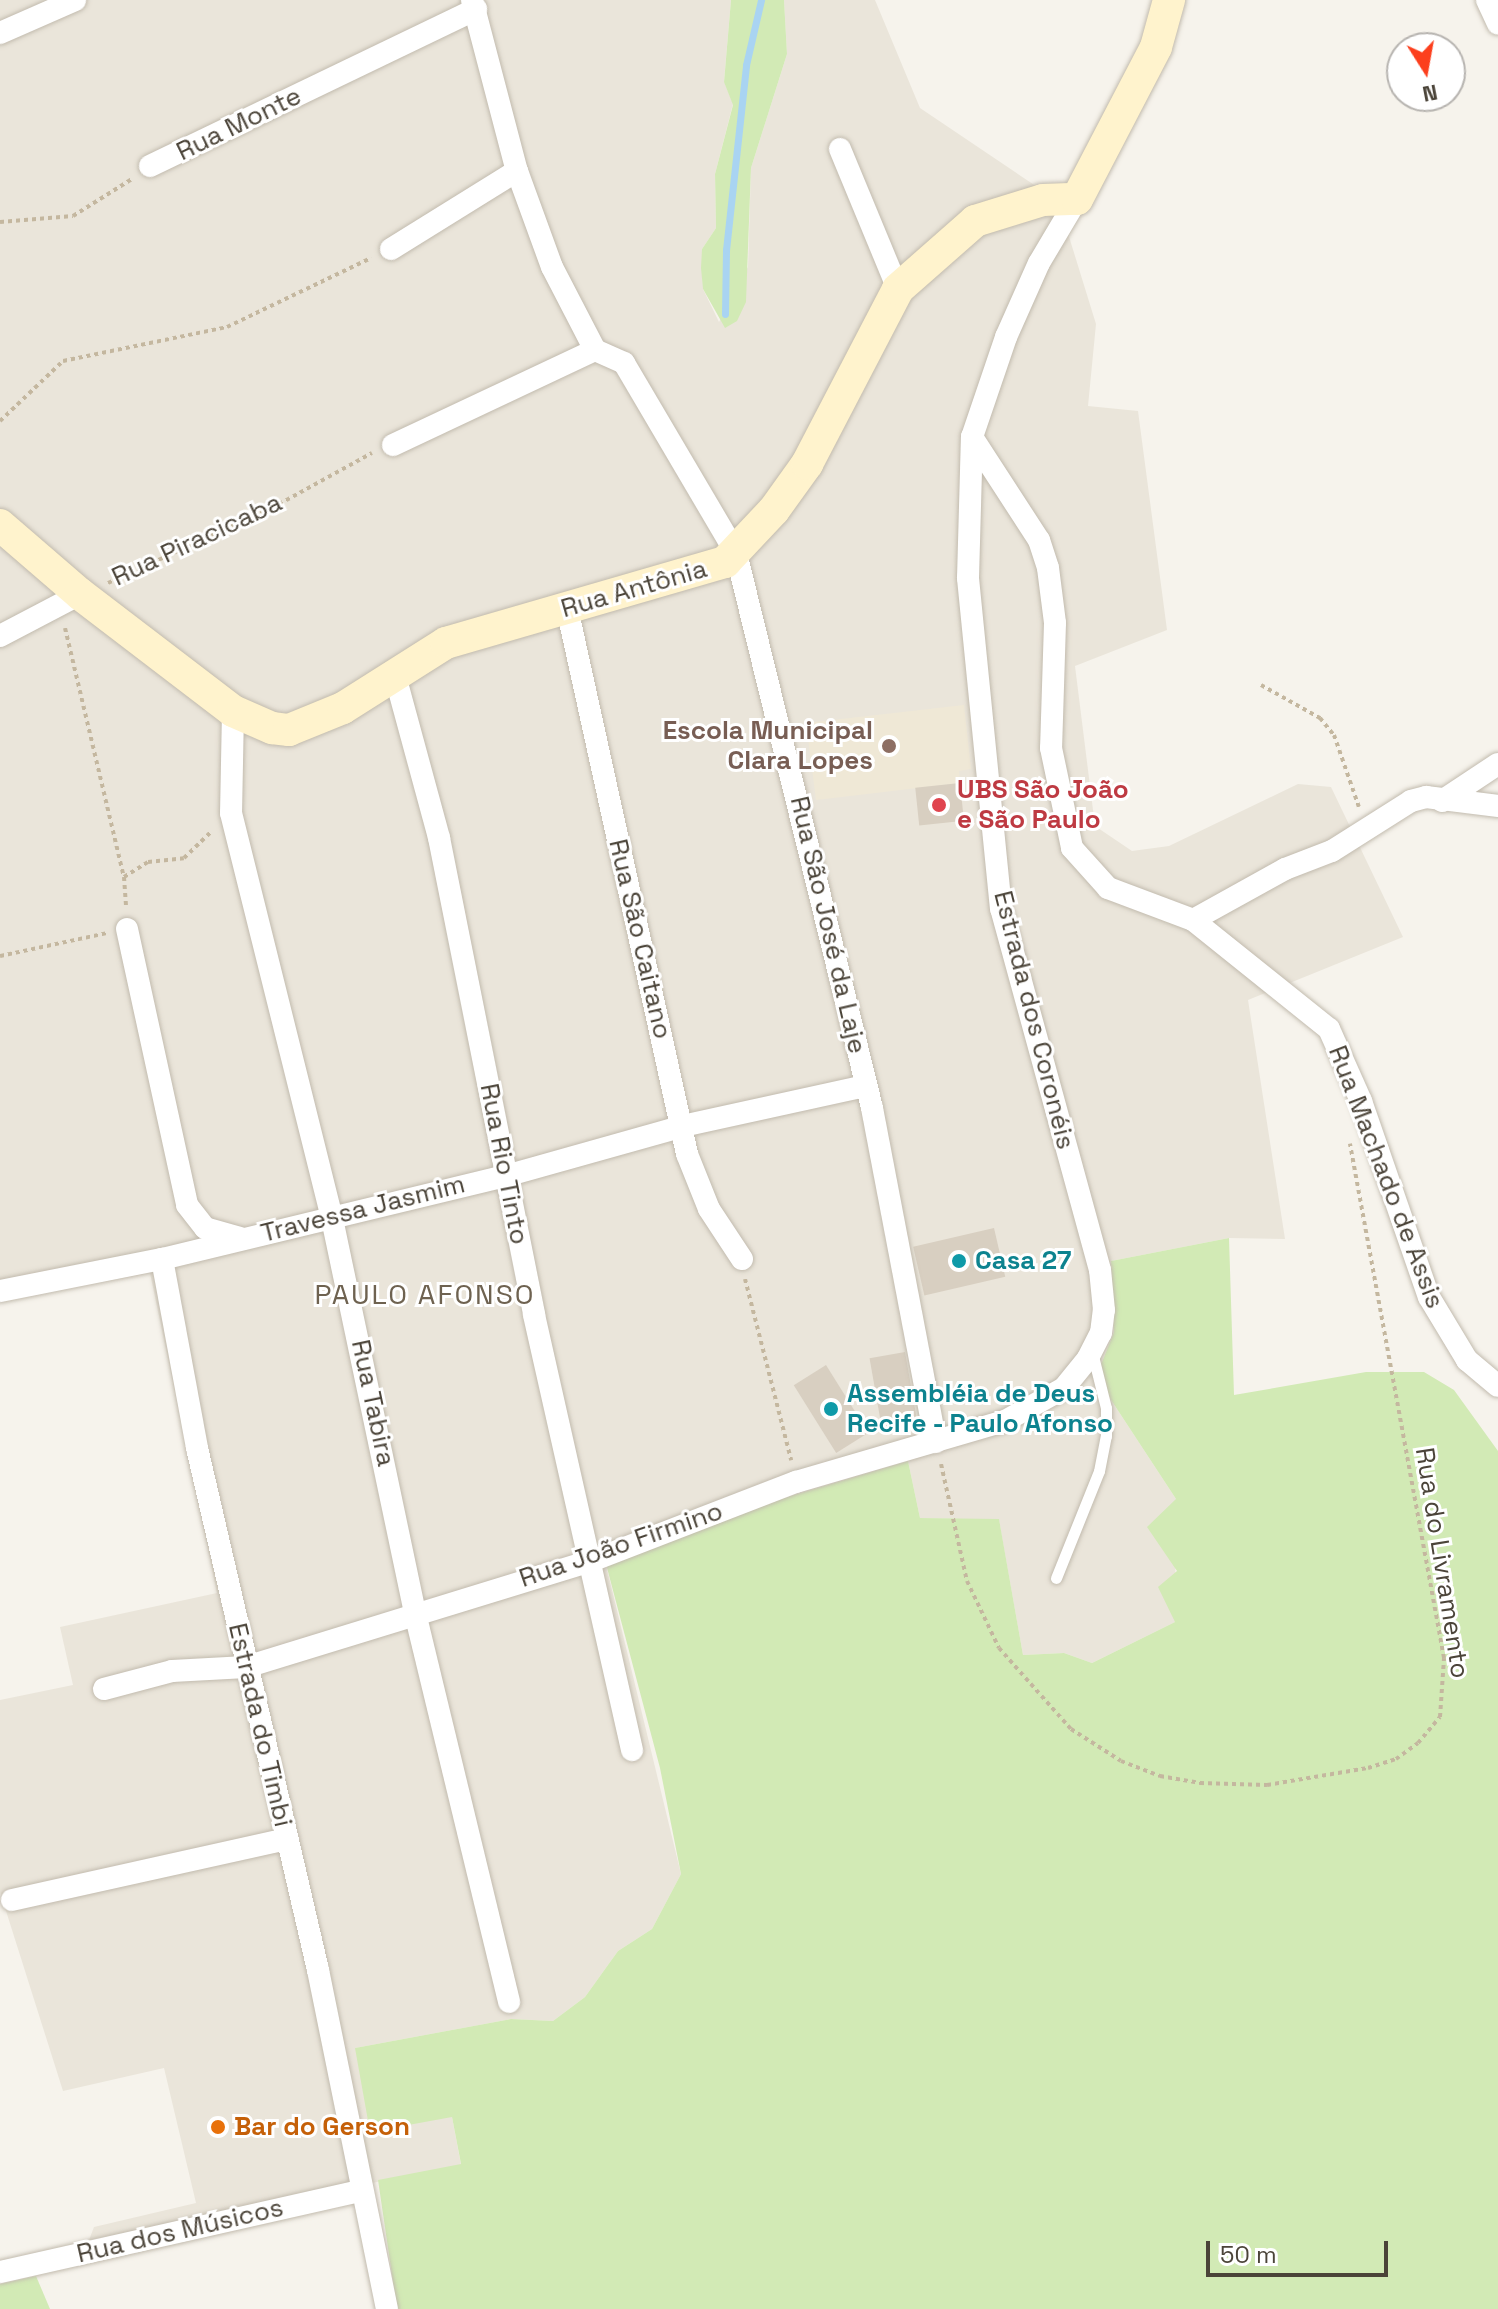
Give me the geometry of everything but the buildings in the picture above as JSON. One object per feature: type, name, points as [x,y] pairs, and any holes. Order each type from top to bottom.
[{"type":"street","points":[[0,33],[75,0]]},
{"type":"street","points":[[1077,199],[1156,47],[1169,0]]},
{"type":"street","points":[[1487,0],[1498,24]]},
{"type":"street","points":[[393,445],[595,350],[552,267],[517,171],[474,4]]},
{"type":"street","name":"Rua Monte","points":[[150,166],[474,4]]},
{"type":"street","points":[[840,149],[898,289]]},
{"type":"street","points":[[391,249],[517,171]]},
{"type":"street","name":"Rua Antônia","points":[[0,525],[69,600],[233,711],[272,728],[289,730],[343,708],[394,672],[446,643],[711,568],[736,553],[807,464],[898,289],[975,221],[1043,200],[1077,199]]},
{"type":"street","name":"Estrada dos Coronéis","points":[[1077,199],[1039,263],[1006,337],[972,437],[968,578],[1001,909],[1096,1251],[1104,1310],[1096,1342]]},
{"type":"street","name":"Rua São José da Laje","points":[[595,350],[624,363],[736,553],[789,753],[865,1086],[936,1442]]},
{"type":"street","name":"Rua Machado de Assis","points":[[972,437],[1039,540],[1048,568],[1055,623],[1051,748],[1072,848],[1108,888],[1193,920],[1329,1029],[1361,1101],[1429,1297],[1467,1360],[1498,1386]]},
{"type":"street","points":[[0,636],[69,600]]},
{"type":"street","name":"Rua São Caitano","points":[[567,608],[696,1182],[742,1259]]},
{"type":"street","name":"Rua Rio Tinto","points":[[394,672],[439,838],[509,1175],[534,1315],[632,1750]]},
{"type":"street","name":"Rua Tabira","points":[[233,711],[231,813],[331,1214],[416,1617],[509,2002]]},
{"type":"street","points":[[1442,801],[1498,764]]},
{"type":"street","points":[[1193,920],[1411,801],[1498,806]]},
{"type":"street","points":[[127,929],[187,1205],[205,1228],[241,1238]]},
{"type":"street","name":"Travessa Jasmim","points":[[0,1291],[162,1259],[331,1214],[509,1175],[683,1126],[865,1086]]},
{"type":"street","name":"Estrada do Timbi","points":[[162,1259],[246,1667],[287,1839],[387,2309]]},
{"type":"street","name":"Rua João Firmino","points":[[104,1689],[172,1671],[246,1667],[416,1617],[591,1561],[796,1482],[936,1442],[1040,1405],[1064,1388],[1096,1342]]},
{"type":"street","points":[[12,1900],[287,1839]]},
{"type":"street","name":"Rua dos Músicos","points":[[0,2272],[360,2191]]},
{"type":"lane","points":[[1056,1578],[1099,1471],[1106,1436],[1106,1408],[1096,1342]]},
{"type":"path","name":"Rua Monte","points":[[0,222],[73,216],[150,166]]},
{"type":"path","points":[[0,421],[63,361],[227,327],[391,249]]},
{"type":"path","name":"Rua Piracicaba","points":[[69,600],[146,568],[272,508],[341,466],[393,445]]},
{"type":"path","points":[[0,956],[127,929],[124,877],[69,600]]},
{"type":"path","points":[[1261,685],[1320,718],[1334,735],[1366,828]]},
{"type":"path","points":[[124,877],[148,862],[184,858],[231,813]]},
{"type":"path","name":"Rua do Livramento","points":[[936,1442],[953,1531],[984,1619],[999,1648],[1071,1729],[1121,1761],[1160,1776],[1200,1783],[1322,1779],[1396,1759],[1418,1743],[1440,1717],[1444,1658],[1348,1136]]},
{"type":"path","points":[[742,1259],[796,1482]]},
{"type":"shaded area","points":[[0,0],[731,0],[724,81],[733,104],[715,174],[716,228],[702,249],[703,289],[719,322],[748,267],[751,168],[787,54],[784,0],[875,0],[920,108],[1058,201],[1096,324],[1088,406],[1138,411],[1167,630],[1075,666],[1095,826],[1132,851],[1169,846],[1298,784],[1331,787],[1403,937],[1248,1000],[1285,1239],[1229,1238],[1111,1261],[1114,1332],[1096,1377],[1176,1499],[1175,1622],[1092,1663],[1064,1653],[1023,1655],[999,1520],[920,1518],[908,1461],[606,1565],[681,1874],[652,1929],[618,1951],[585,1997],[553,2021],[511,2019],[355,2048],[452,2117],[461,2165],[89,2240],[94,2227],[196,2203],[164,2068],[63,2091],[0,1892],[0,1700],[73,1685],[60,1627],[217,1593],[150,1273],[0,1301]]},
{"type":"shaded area","name":"Escola Municipal Clara Lopes","points":[[964,705],[971,769],[959,771],[960,783],[816,800],[806,723]]},
{"type":"green space","points":[[731,0],[784,0],[787,54],[751,168],[746,302],[737,321],[725,328],[703,289],[701,268],[702,249],[716,228],[715,174],[733,105],[724,82]]},
{"type":"green space","points":[[1229,1238],[1234,1395],[1366,1372],[1424,1372],[1454,1390],[1498,1451],[1498,2309],[397,2309],[378,2180],[461,2164],[452,2117],[370,2132],[355,2048],[511,2019],[553,2021],[585,1997],[618,1951],[652,1929],[681,1874],[660,1768],[606,1564],[781,1499],[908,1461],[920,1518],[999,1519],[1023,1655],[1064,1653],[1092,1663],[1175,1622],[1158,1587],[1177,1571],[1147,1527],[1176,1499],[1096,1377],[1114,1332],[1111,1261]]},
{"type":"green space","points":[[36,2276],[50,2309],[0,2309],[0,2284]]},
{"type":"waterway","points":[[725,314],[726,250],[746,65],[761,0]]},
{"type":"place","name":"Escola Municipal Clara Lopes","points":[[889,746]]},
{"type":"place","name":"UBS São João e São Paulo","points":[[939,805]]},
{"type":"place","name":"Casa 27","points":[[959,1261]]},
{"type":"place","name":"Assembléia de Deus Recife - Paulo Afonso","points":[[831,1409]]},
{"type":"place","name":"Bar do Gerson","points":[[218,2127]]},
{"type":"district","name":"PAULO AFONSO","points":[[425,1294]]}]
